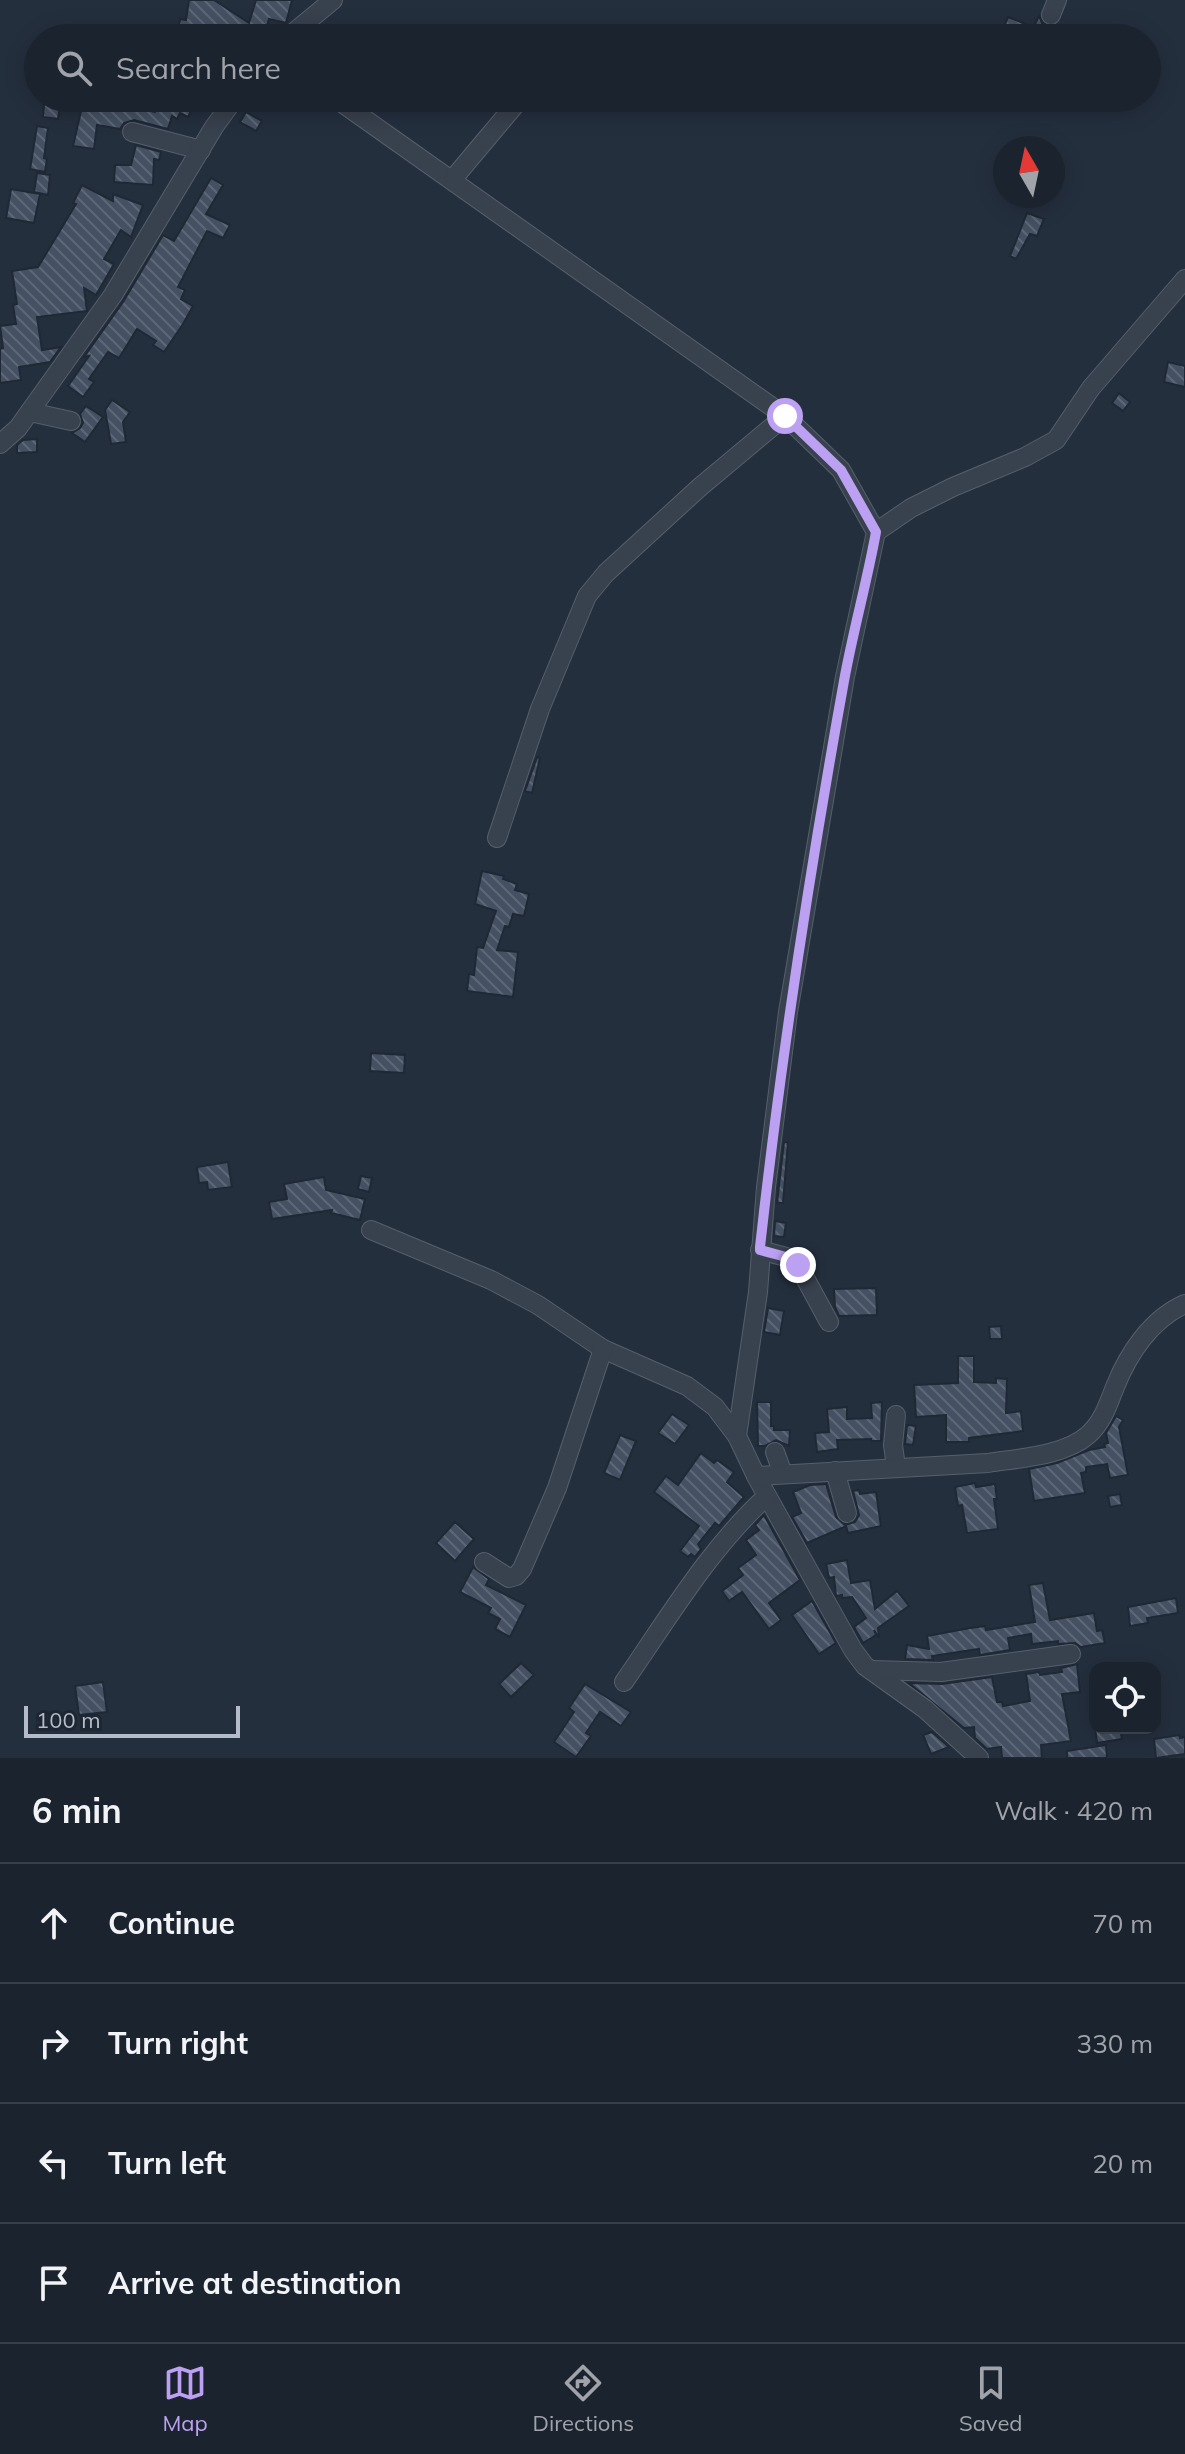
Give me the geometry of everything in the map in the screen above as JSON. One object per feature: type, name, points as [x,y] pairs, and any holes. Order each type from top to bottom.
[{"type":"street","points":[[302,24],[324,3]]},
{"type":"street","points":[[0,444],[18,428],[113,295],[226,112]]},
{"type":"street","points":[[355,112],[785,416],[841,470],[876,532],[845,677],[788,1012],[760,1250],[758,1292],[737,1436]]},
{"type":"street","points":[[452,180],[509,112]]},
{"type":"street","points":[[132,132],[201,150]]},
{"type":"street","points":[[876,532],[911,508],[1056,440],[1091,388],[1185,279]]},
{"type":"street","points":[[30,412],[71,421]]},
{"type":"street","points":[[497,838],[540,709],[587,596],[606,573],[709,479],[785,416]]},
{"type":"street","points":[[371,1230],[491,1280],[538,1305],[603,1349],[687,1386],[715,1407],[737,1436],[767,1496],[853,1650],[865,1666],[925,1709],[979,1758]]},
{"type":"street","points":[[760,1250],[786,1257],[798,1265],[829,1322]]},
{"type":"street","points":[[756,1476],[988,1463],[1025,1458],[1077,1442],[1100,1423],[1127,1360],[1139,1343],[1172,1310],[1185,1304]]},
{"type":"street","points":[[484,1562],[509,1578],[522,1569],[557,1488],[603,1349]]},
{"type":"street","points":[[896,1415],[893,1445],[896,1467]]},
{"type":"street","points":[[775,1452],[783,1474]]},
{"type":"street","points":[[835,1471],[847,1513]]},
{"type":"street","points":[[624,1682],[736,1524],[767,1496]]},
{"type":"street","points":[[872,1670],[941,1672],[1071,1654]]},
{"type":"building","points":[[189,0],[214,0],[249,23],[256,0],[292,0],[286,23],[269,19],[268,24],[179,24],[180,19],[186,20]]},
{"type":"building","points":[[1008,17],[1026,24],[1005,24]]},
{"type":"building","points":[[43,112],[59,112],[58,119],[43,117]]},
{"type":"building","points":[[81,112],[191,112],[188,117],[180,113],[177,119],[172,116],[168,129],[134,120],[124,123],[120,129],[97,125],[94,149],[73,146]]},
{"type":"building","points":[[246,112],[262,121],[256,131],[240,122]]},
{"type":"building","points":[[37,126],[48,128],[45,172],[30,169]]},
{"type":"building","points":[[136,145],[161,152],[159,160],[154,159],[153,185],[114,182],[115,165],[131,165]]},
{"type":"building","points":[[37,173],[50,175],[48,195],[34,192]]},
{"type":"building","points":[[211,178],[223,185],[206,214],[230,225],[223,238],[207,231],[178,287],[185,290],[181,299],[193,306],[183,324],[164,352],[153,345],[156,341],[137,329],[119,358],[108,352],[89,379],[94,382],[83,397],[68,386],[89,356],[84,357],[123,302],[163,235],[174,241]]},
{"type":"building","points":[[82,185],[113,201],[113,194],[143,205],[131,237],[121,230],[104,259],[114,264],[96,295],[84,288],[87,311],[37,317],[42,350],[61,347],[50,362],[19,367],[21,380],[0,383],[0,349],[3,348],[0,326],[16,324],[13,305],[17,304],[12,271],[38,267],[76,204],[73,203]]},
{"type":"building","points":[[11,189],[40,194],[34,223],[6,218]]},
{"type":"building","points":[[1027,213],[1044,219],[1037,236],[1030,234],[1016,259],[1010,256]]},
{"type":"building","points":[[1168,362],[1185,366],[1185,387],[1164,382]]},
{"type":"building","points":[[1119,393],[1130,402],[1123,411],[1112,403]]},
{"type":"building","points":[[112,400],[130,412],[123,422],[126,442],[111,444],[105,410]]},
{"type":"building","points":[[86,406],[103,417],[85,442],[72,433],[83,423],[80,414]]},
{"type":"building","points":[[37,439],[37,452],[17,453],[17,445],[23,440]]},
{"type":"building","points":[[537,757],[540,758],[532,793],[525,791]]},
{"type":"building","points":[[482,871],[504,876],[503,879],[517,884],[515,890],[529,894],[524,916],[513,914],[509,927],[505,926],[497,950],[518,952],[513,997],[467,991],[469,974],[474,975],[477,947],[483,948],[496,911],[475,904]]},
{"type":"building","points":[[371,1053],[405,1055],[404,1073],[370,1071]]},
{"type":"building","points":[[784,1142],[788,1142],[783,1203],[777,1203]]},
{"type":"building","points":[[228,1162],[232,1187],[208,1190],[207,1182],[199,1183],[197,1167]]},
{"type":"building","points":[[361,1176],[372,1178],[369,1192],[358,1189]]},
{"type":"building","points":[[324,1177],[326,1190],[365,1199],[360,1220],[331,1213],[332,1210],[272,1219],[269,1202],[287,1199],[284,1184]]},
{"type":"building","points":[[775,1221],[786,1223],[784,1237],[774,1236]]},
{"type":"building","points":[[876,1288],[877,1315],[839,1316],[834,1289]]},
{"type":"building","points":[[768,1308],[784,1311],[780,1335],[764,1332]]},
{"type":"building","points":[[1001,1326],[1002,1339],[990,1339],[989,1327]]},
{"type":"building","points":[[958,1356],[974,1356],[974,1382],[996,1383],[996,1378],[1007,1379],[1006,1413],[1021,1411],[1023,1431],[969,1438],[969,1442],[946,1442],[946,1415],[916,1417],[914,1385],[958,1383]]},
{"type":"building","points":[[757,1402],[771,1402],[771,1426],[774,1430],[790,1430],[789,1446],[776,1440],[758,1446]]},
{"type":"building","points":[[882,1402],[881,1441],[837,1440],[838,1449],[817,1452],[815,1433],[829,1432],[827,1409],[847,1407],[847,1419],[872,1418],[871,1403]]},
{"type":"building","points":[[672,1414],[689,1425],[675,1444],[658,1433]]},
{"type":"building","points":[[1116,1416],[1123,1420],[1119,1427],[1128,1475],[1110,1478],[1107,1464],[1086,1467],[1086,1472],[1081,1473],[1085,1493],[1034,1501],[1029,1469],[1105,1447],[1104,1444],[1108,1443],[1106,1433]]},
{"type":"building","points":[[907,1425],[916,1426],[913,1445],[905,1444]]},
{"type":"building","points":[[620,1435],[636,1441],[620,1480],[604,1473]]},
{"type":"building","points":[[701,1453],[734,1472],[727,1482],[744,1497],[719,1526],[715,1523],[698,1544],[701,1549],[695,1557],[691,1554],[688,1557],[680,1551],[699,1526],[654,1492],[666,1476],[678,1485]]},
{"type":"building","points":[[975,1483],[976,1487],[995,1484],[998,1529],[967,1533],[955,1487]]},
{"type":"building","points":[[826,1484],[836,1517],[845,1525],[855,1522],[859,1515],[853,1491],[859,1490],[860,1494],[876,1492],[881,1526],[848,1533],[846,1526],[807,1543],[792,1517],[801,1513],[793,1492],[810,1485]]},
{"type":"building","points":[[1120,1494],[1122,1505],[1110,1507],[1108,1496]]},
{"type":"building","points":[[764,1515],[800,1580],[769,1603],[781,1620],[769,1629],[742,1592],[729,1601],[722,1591],[743,1575],[738,1568],[756,1555],[746,1540],[759,1530],[755,1525]]},
{"type":"building","points":[[455,1522],[474,1539],[455,1561],[436,1543]]},
{"type":"building","points":[[847,1560],[851,1583],[870,1580],[875,1609],[897,1591],[909,1606],[878,1628],[879,1638],[874,1630],[876,1635],[863,1643],[854,1627],[866,1618],[852,1597],[836,1596],[834,1577],[829,1578],[826,1564]]},
{"type":"building","points":[[473,1567],[489,1579],[486,1585],[526,1605],[510,1637],[495,1629],[500,1619],[488,1613],[491,1608],[460,1592]]},
{"type":"building","points":[[1043,1583],[1050,1620],[1094,1613],[1097,1631],[1102,1630],[1105,1643],[1081,1647],[1075,1643],[1058,1644],[1058,1641],[1032,1644],[1031,1634],[1008,1638],[1010,1650],[980,1655],[979,1649],[932,1656],[933,1660],[905,1659],[907,1645],[929,1649],[927,1636],[985,1626],[986,1630],[1035,1622],[1029,1585]]},
{"type":"building","points":[[1176,1598],[1178,1613],[1147,1618],[1148,1623],[1130,1626],[1128,1607]]},
{"type":"building","points":[[812,1601],[836,1643],[819,1654],[792,1615]]},
{"type":"building","points":[[521,1663],[534,1675],[511,1697],[499,1684]]},
{"type":"building","points":[[1077,1664],[1080,1692],[1062,1694],[1071,1741],[1041,1745],[1042,1758],[1002,1758],[1001,1747],[987,1749],[975,1738],[974,1727],[964,1728],[909,1683],[942,1684],[992,1677],[997,1702],[1002,1702],[1003,1706],[1030,1701],[1026,1674],[1062,1672],[1061,1668]]},
{"type":"building","points":[[103,1682],[107,1712],[79,1715],[75,1686]]},
{"type":"building","points":[[585,1684],[631,1712],[621,1726],[600,1712],[586,1733],[591,1736],[576,1757],[554,1742],[574,1712],[569,1708]]},
{"type":"building","points":[[932,1732],[949,1747],[931,1754],[923,1735]]},
{"type":"building","points":[[1096,1734],[1121,1734],[1122,1739],[1097,1743]]},
{"type":"building","points":[[1179,1735],[1180,1738],[1185,1737],[1185,1754],[1156,1758],[1154,1739]]},
{"type":"building","points":[[1106,1745],[1107,1758],[1067,1758],[1067,1751]]},
{"type":"route","points":[[785,416],[841,470],[876,532],[827,775],[788,1012],[766,1187],[760,1250],[786,1257],[798,1265]]}]
